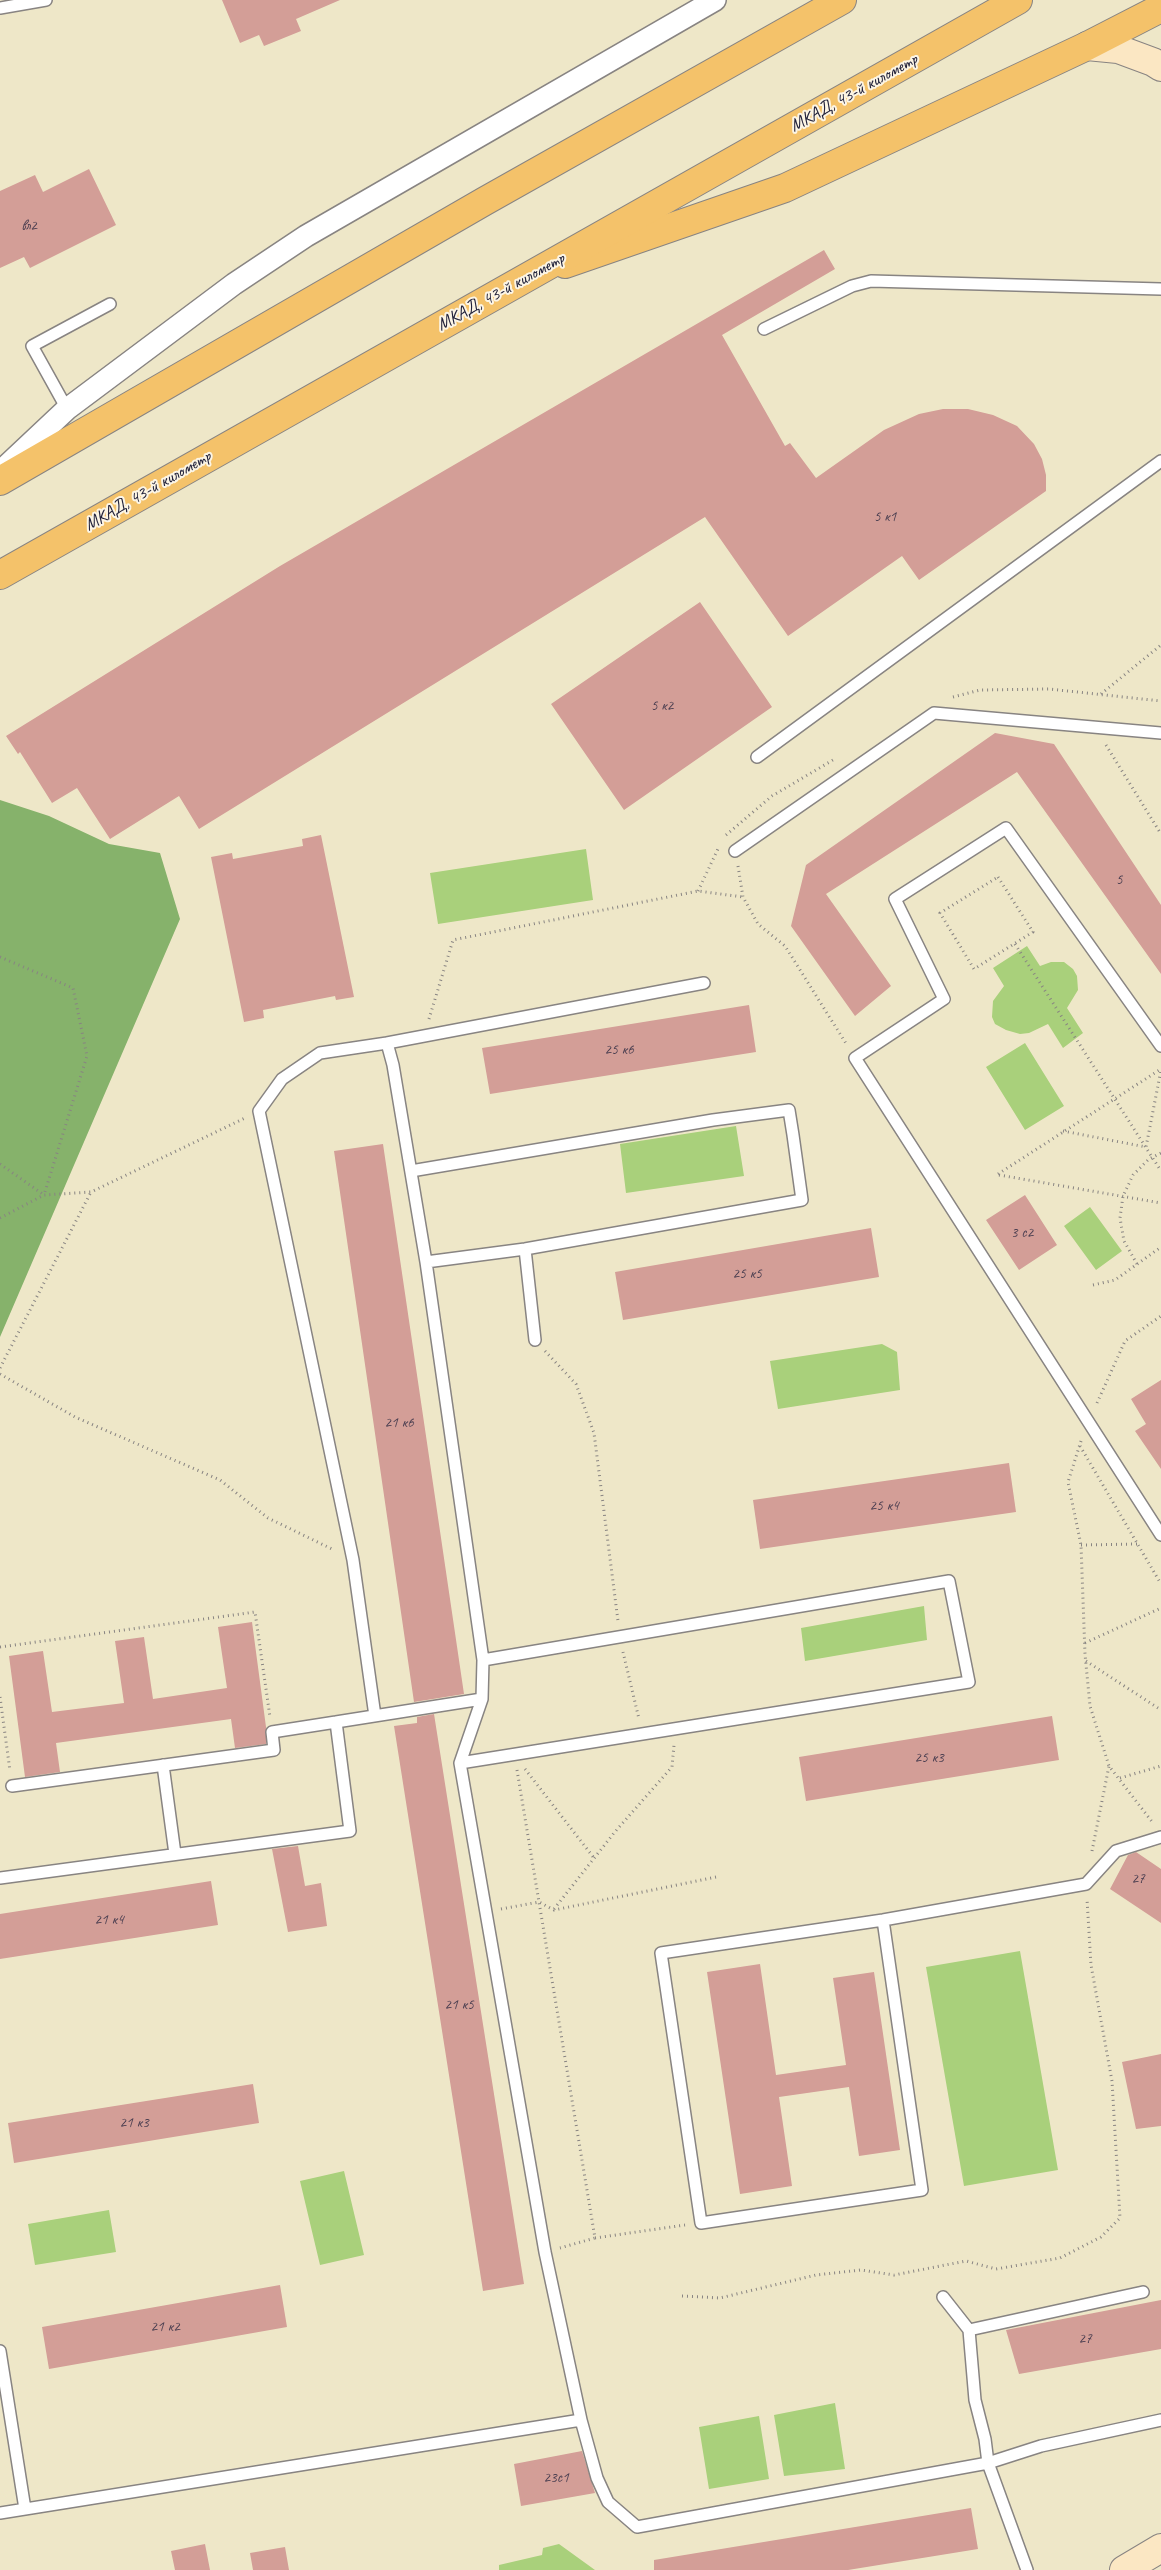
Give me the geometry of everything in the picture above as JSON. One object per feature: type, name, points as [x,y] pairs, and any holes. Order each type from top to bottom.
[{"type":"main road","points":[[0,481],[485,201],[842,0]]},
{"type":"main road","name":"МКАД, 43-й километр","points":[[0,575],[1010,5]]},
{"type":"main road","points":[[528,276],[785,188],[1087,46],[1161,8]]},
{"type":"street","points":[[0,472],[67,409],[234,284],[306,236],[715,0]]},
{"type":"street","points":[[1087,46],[1118,49],[1153,62],[1161,67]]},
{"type":"street","points":[[1124,2570],[1161,2548]]},
{"type":"lane","points":[[0,8],[46,0]]},
{"type":"lane","points":[[764,329],[852,286],[872,281],[1161,289]]},
{"type":"lane","points":[[67,409],[32,346],[110,304]]},
{"type":"lane","points":[[757,757],[1161,460]]},
{"type":"lane","points":[[735,851],[934,713],[1161,733]]},
{"type":"lane","points":[[1161,1046],[1006,828],[896,899],[944,999],[855,1058],[1161,1534]]},
{"type":"lane","points":[[375,1716],[353,1560],[259,1111],[282,1080],[320,1053],[387,1043],[704,984]]},
{"type":"lane","points":[[387,1043],[393,1065],[426,1262],[483,1660],[482,1699],[460,1763],[545,2252],[581,2420],[597,2478],[608,2502],[637,2527],[988,2463],[1041,2446],[1161,2420]]},
{"type":"lane","points":[[411,1170],[713,1120],[789,1110],[802,1200],[524,1249],[426,1262]]},
{"type":"lane","points":[[524,1249],[534,1340]]},
{"type":"lane","points":[[460,1763],[969,1682],[949,1581],[483,1660]]},
{"type":"lane","points":[[12,1786],[274,1750],[272,1732],[482,1699]]},
{"type":"lane","points":[[0,1878],[350,1831],[336,1722]]},
{"type":"lane","points":[[163,1765],[175,1854]]},
{"type":"lane","points":[[883,1920],[922,2190],[700,2223],[661,1953],[883,1920],[1086,1884],[1116,1851],[1161,1837]]},
{"type":"lane","points":[[969,2330],[1143,2292]]},
{"type":"lane","points":[[943,2297],[969,2330],[975,2400],[986,2439],[988,2463],[1026,2570]]},
{"type":"lane","points":[[0,2351],[25,2509]]},
{"type":"lane","points":[[0,2513],[581,2420]]},
{"type":"path","points":[[1100,694],[1161,645]]},
{"type":"path","points":[[1094,727],[1161,834]]},
{"type":"path","points":[[735,851],[743,897],[758,924],[785,946],[855,1058]]},
{"type":"path","points":[[998,877],[1033,932],[1015,944],[974,969],[940,914],[998,877]]},
{"type":"path","points":[[424,1036],[453,940],[698,892],[743,897]]},
{"type":"path","points":[[1015,944],[1161,1171]]},
{"type":"path","points":[[0,957],[73,988],[87,1056],[44,1195]]},
{"type":"path","points":[[1161,1069],[998,1174],[1161,1203]]},
{"type":"path","points":[[1146,1147],[1161,1069]]},
{"type":"path","points":[[0,1218],[44,1195],[91,1192],[259,1111]]},
{"type":"path","points":[[1062,1131],[1146,1147]]},
{"type":"path","points":[[1137,1264],[1124,1241],[1120,1218],[1123,1196],[1133,1176],[1152,1158],[1161,1153]]},
{"type":"path","points":[[0,1164],[44,1195]]},
{"type":"path","points":[[0,1368],[91,1192]]},
{"type":"path","points":[[1092,1285],[1115,1280],[1161,1247]]},
{"type":"path","points":[[1155,1825],[1109,1766],[1090,1706],[1084,1643],[1081,1545],[1068,1482],[1088,1423],[1125,1340],[1161,1316]]},
{"type":"path","points":[[534,1340],[576,1384],[594,1434],[620,1637],[642,1734]]},
{"type":"path","points":[[0,1374],[75,1417],[220,1480],[268,1518],[353,1560]]},
{"type":"path","points":[[1080,1446],[1161,1584]]},
{"type":"path","points":[[1081,1545],[1138,1544]]},
{"type":"path","points":[[1084,1643],[1161,1608]]},
{"type":"path","points":[[0,1647],[256,1612],[272,1732]]},
{"type":"path","points":[[1086,1661],[1161,1710]]},
{"type":"path","points":[[0,1697],[12,1786]]},
{"type":"path","points":[[554,1910],[594,1858],[672,1767],[677,1728]]},
{"type":"path","points":[[514,1754],[594,1858]]},
{"type":"path","points":[[514,1754],[595,2238]]},
{"type":"path","points":[[682,2296],[720,2298],[816,2275],[861,2270],[894,2275],[966,2261],[996,2269],[1060,2258],[1101,2237],[1120,2218],[1112,2081],[1091,1966],[1086,1884],[1109,1766]]},
{"type":"path","points":[[1120,1778],[1161,1766]]},
{"type":"path","points":[[486,1912],[539,1902],[554,1910],[716,1877]]},
{"type":"path","points":[[545,2252],[595,2238],[700,2223]]},
{"type":"green space","points":[[0,800],[49,816],[109,844],[160,853],[180,919],[0,1337]]},
{"type":"green space","points":[[586,849],[593,900],[438,924],[430,873]]},
{"type":"green space","points":[[1027,946],[1040,966],[1051,962],[1064,962],[1073,969],[1077,976],[1078,990],[1067,1008],[1083,1033],[1063,1048],[1048,1024],[1029,1033],[1020,1034],[995,1024],[992,1017],[993,1001],[1004,986],[993,968]]},
{"type":"green space","points":[[1025,1043],[1064,1106],[1025,1130],[986,1067]]},
{"type":"green space","points":[[736,1126],[744,1176],[626,1193],[620,1144]]},
{"type":"green space","points":[[1090,1207],[1122,1251],[1096,1270],[1064,1226]]},
{"type":"green space","points":[[882,1344],[897,1352],[900,1390],[778,1409],[770,1361]]},
{"type":"green space","points":[[924,1606],[927,1640],[805,1661],[801,1628]]},
{"type":"green space","points":[[1020,1951],[1058,2170],[964,2186],[926,1967]]},
{"type":"green space","points":[[344,2171],[364,2255],[320,2265],[300,2181]]},
{"type":"green space","points":[[109,2210],[116,2252],[35,2265],[28,2224]]},
{"type":"green space","points":[[835,2403],[845,2469],[784,2476],[774,2415]]},
{"type":"green space","points":[[759,2416],[769,2479],[709,2489],[699,2427]]},
{"type":"green space","points":[[559,2544],[595,2570],[499,2570],[499,2565],[542,2555],[543,2548]]},
{"type":"building","points":[[222,0],[340,0],[296,19],[301,31],[264,46],[259,35],[240,43]]},
{"type":"building","points":[[89,169],[116,225],[30,268],[24,257],[0,268],[0,191],[35,175],[43,192]]},
{"type":"building","points":[[824,250],[835,269],[722,335],[785,446],[790,443],[816,478],[884,430],[919,414],[943,409],[968,409],[993,415],[1017,426],[1034,444],[1042,459],[1046,475],[1046,491],[919,580],[902,556],[788,636],[705,517],[199,829],[179,796],[110,839],[77,788],[52,803],[20,752],[18,754],[6,736],[280,566]]},
{"type":"building","points":[[700,602],[772,707],[624,810],[551,704]]},
{"type":"building","points":[[995,733],[1054,744],[1161,905],[1161,974],[1017,772],[826,894],[891,986],[855,1016],[791,926],[806,865]]},
{"type":"building","points":[[321,835],[354,997],[336,1000],[335,996],[263,1010],[264,1018],[244,1022],[211,857],[232,853],[233,859],[303,846],[302,839]]},
{"type":"building","points":[[749,1005],[756,1052],[490,1094],[482,1048]]},
{"type":"building","points":[[383,1144],[464,1694],[414,1702],[334,1151]]},
{"type":"building","points":[[1025,1195],[1057,1245],[1019,1270],[986,1220]]},
{"type":"building","points":[[871,1228],[879,1277],[623,1320],[615,1272]]},
{"type":"building","points":[[1161,1380],[1161,1469],[1135,1431],[1146,1424],[1131,1399]]},
{"type":"building","points":[[1009,1463],[1016,1512],[760,1549],[753,1500]]},
{"type":"building","points":[[252,1622],[266,1727],[266,1744],[235,1748],[231,1719],[56,1743],[60,1772],[25,1777],[9,1656],[43,1651],[52,1712],[124,1703],[115,1641],[144,1637],[153,1699],[227,1688],[218,1627]]},
{"type":"building","points":[[434,1714],[524,2284],[483,2291],[394,1726],[417,1723],[417,1717]]},
{"type":"building","points":[[1052,1716],[1059,1760],[806,1801],[799,1757]]},
{"type":"building","points":[[298,1846],[305,1886],[321,1883],[327,1926],[288,1932],[272,1849]]},
{"type":"building","points":[[1136,1852],[1161,1869],[1161,1923],[1110,1889],[1128,1855]]},
{"type":"building","points":[[211,1881],[218,1925],[0,1959],[0,1914]]},
{"type":"building","points":[[760,1964],[776,2075],[846,2065],[833,1978],[874,1972],[900,2150],[859,2156],[849,2087],[779,2097],[792,2186],[740,2194],[707,1972]]},
{"type":"building","points":[[1161,2054],[1161,2126],[1136,2129],[1122,2062]]},
{"type":"building","points":[[253,2084],[259,2123],[14,2163],[8,2123]]},
{"type":"building","points":[[280,2285],[287,2327],[49,2369],[42,2327]]},
{"type":"building","points":[[1161,2300],[1161,2349],[1019,2374],[1006,2330]]},
{"type":"building","points":[[582,2451],[595,2493],[521,2506],[514,2464]]},
{"type":"building","points":[[971,2508],[978,2549],[848,2570],[654,2570],[654,2560]]},
{"type":"building","points":[[205,2544],[210,2570],[175,2570],[171,2551]]},
{"type":"building","points":[[285,2547],[289,2570],[253,2570],[250,2553]]}]
